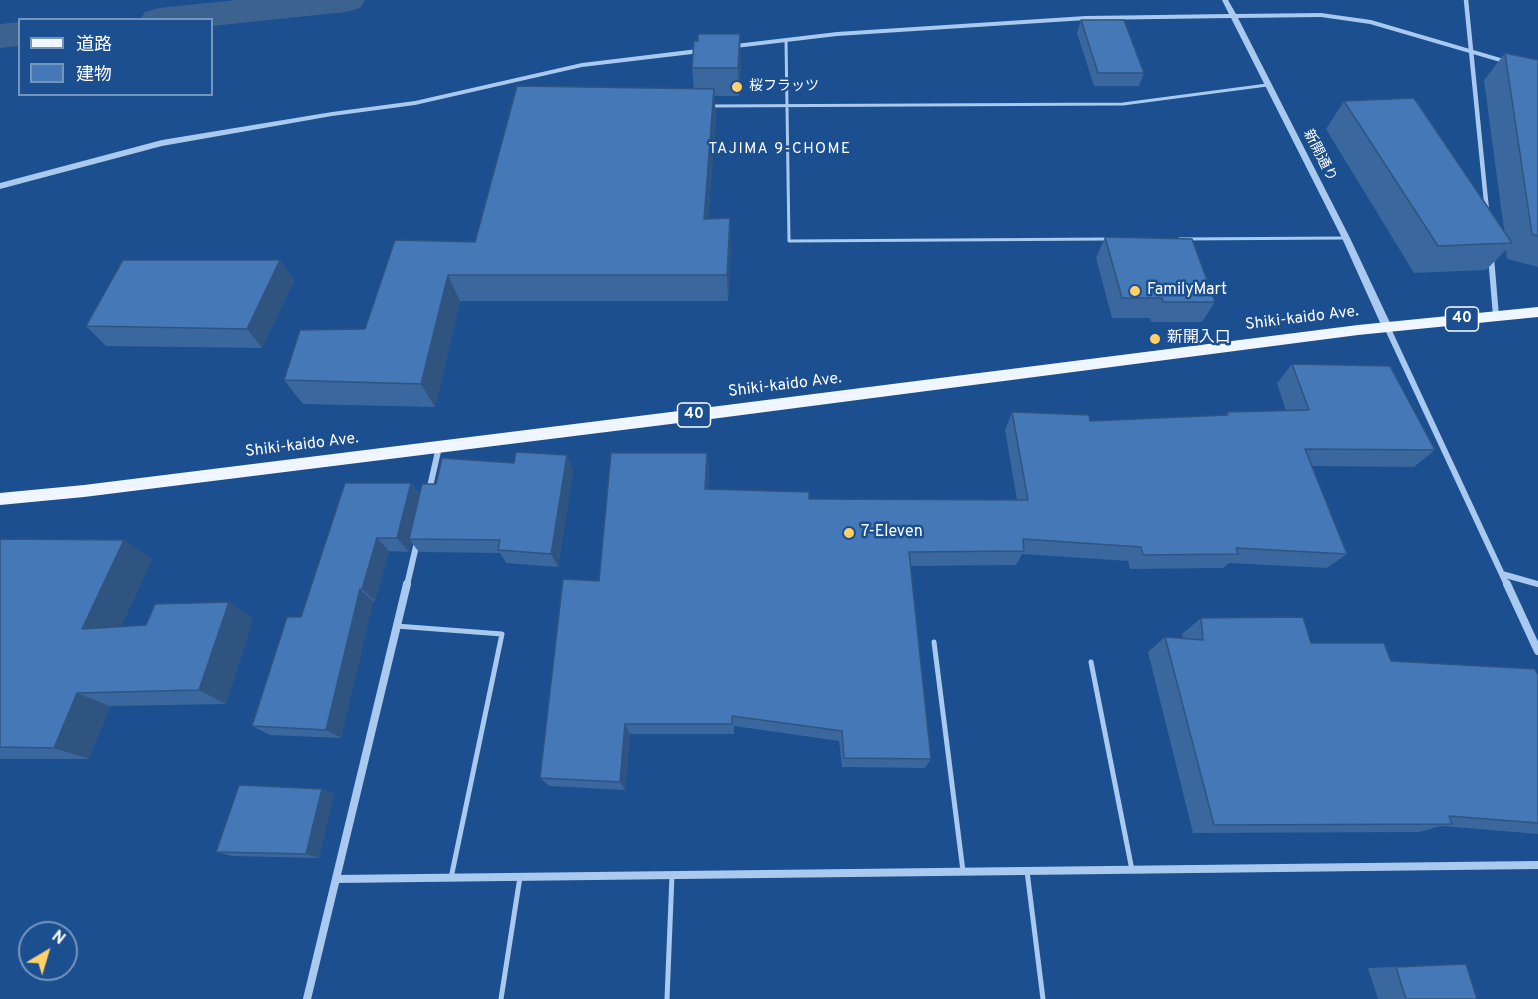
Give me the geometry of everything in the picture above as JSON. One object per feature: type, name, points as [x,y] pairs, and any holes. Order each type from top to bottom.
[{"type":"main road","name":"Shiki-kaido Ave.","points":[[0,499],[84,491],[439,447],[1387,327],[1538,312]]},
{"type":"street","name":"新開通り","points":[[1224,0],[1346,238],[1387,327]]},
{"type":"street","points":[[1466,0],[1473,50],[1487,214]]},
{"type":"street","points":[[0,186],[162,143],[332,114],[415,103],[582,65],[837,34],[1086,18],[1321,15],[1371,22],[1473,50],[1538,71]]},
{"type":"street","points":[[1490,250],[1496,316]]},
{"type":"street","points":[[1387,327],[1538,651]]},
{"type":"street","points":[[426,504],[439,447]]},
{"type":"street","points":[[307,999],[418,537]]},
{"type":"street","points":[[1502,574],[1538,584]]},
{"type":"street","points":[[336,879],[1538,865]]},
{"type":"lane","points":[[786,40],[789,241],[1109,239]]},
{"type":"lane","points":[[709,106],[1123,104],[1267,85]]},
{"type":"lane","points":[[1169,239],[1346,238]]},
{"type":"lane","points":[[396,626],[502,634],[451,878]]},
{"type":"lane","points":[[934,642],[963,871]]},
{"type":"lane","points":[[1092,662],[1132,870]]},
{"type":"lane","points":[[1027,871],[1043,999]]},
{"type":"lane","points":[[667,999],[672,875]]},
{"type":"lane","points":[[501,999],[520,877]]},
{"type":"building","points":[[1081,20],[1124,20],[1144,73],[1098,73]]},
{"type":"building","points":[[698,34],[740,34],[738,68],[692,68],[694,41],[698,41]]},
{"type":"building","points":[[1505,53],[1538,60],[1538,236],[1532,234]]},
{"type":"building","points":[[517,86],[714,89],[704,219],[730,218],[727,275],[448,275],[421,384],[284,380],[300,330],[365,329],[395,240],[475,242]]},
{"type":"building","points":[[1414,98],[1512,243],[1438,246],[1344,101]]},
{"type":"building","points":[[1105,237],[1192,239],[1215,302],[1163,302],[1162,298],[1122,298]]},
{"type":"building","points":[[123,260],[280,260],[247,329],[86,326]]},
{"type":"building","points":[[1292,364],[1390,366],[1435,450],[1305,449],[1347,554],[1236,548],[1238,554],[1143,555],[1141,547],[1023,539],[1024,551],[909,552],[931,759],[844,758],[842,731],[732,716],[732,724],[625,724],[620,782],[540,778],[563,579],[599,581],[611,453],[707,453],[705,489],[809,492],[809,499],[1028,500],[1012,412],[1089,415],[1090,421],[1228,415],[1227,412],[1309,410]]},
{"type":"building","points":[[516,452],[567,455],[551,554],[498,550],[500,540],[409,539],[422,484],[436,484],[442,458],[514,463]]},
{"type":"building","points":[[345,483],[411,483],[397,538],[377,538],[362,589],[360,589],[326,730],[252,726],[287,617],[301,617]]},
{"type":"building","points":[[0,539],[124,540],[82,629],[146,625],[155,604],[229,602],[199,690],[77,693],[54,748],[0,747]]},
{"type":"building","points":[[1303,617],[1311,643],[1384,643],[1391,661],[1535,669],[1538,675],[1538,823],[1449,816],[1452,824],[1214,825],[1165,637],[1203,640],[1201,618]]},
{"type":"building","points":[[239,785],[322,789],[306,854],[216,852]]},
{"type":"building","points":[[1466,964],[1477,999],[1406,999],[1396,967]]},
{"type":"waterway","points":[[178,18],[346,0]]},
{"type":"waterway","points":[[0,36],[18,34]]},
{"type":"place","name":"桜フラッツ","points":[[737,87]]},
{"type":"place","name":"FamilyMart","points":[[1135,291]]},
{"type":"place","name":"新開入口","points":[[1155,339]]},
{"type":"place","name":"7-Eleven","points":[[849,533]]},
{"type":"district","name":"TAJIMA 9-CHOME","points":[[780,150]]}]
